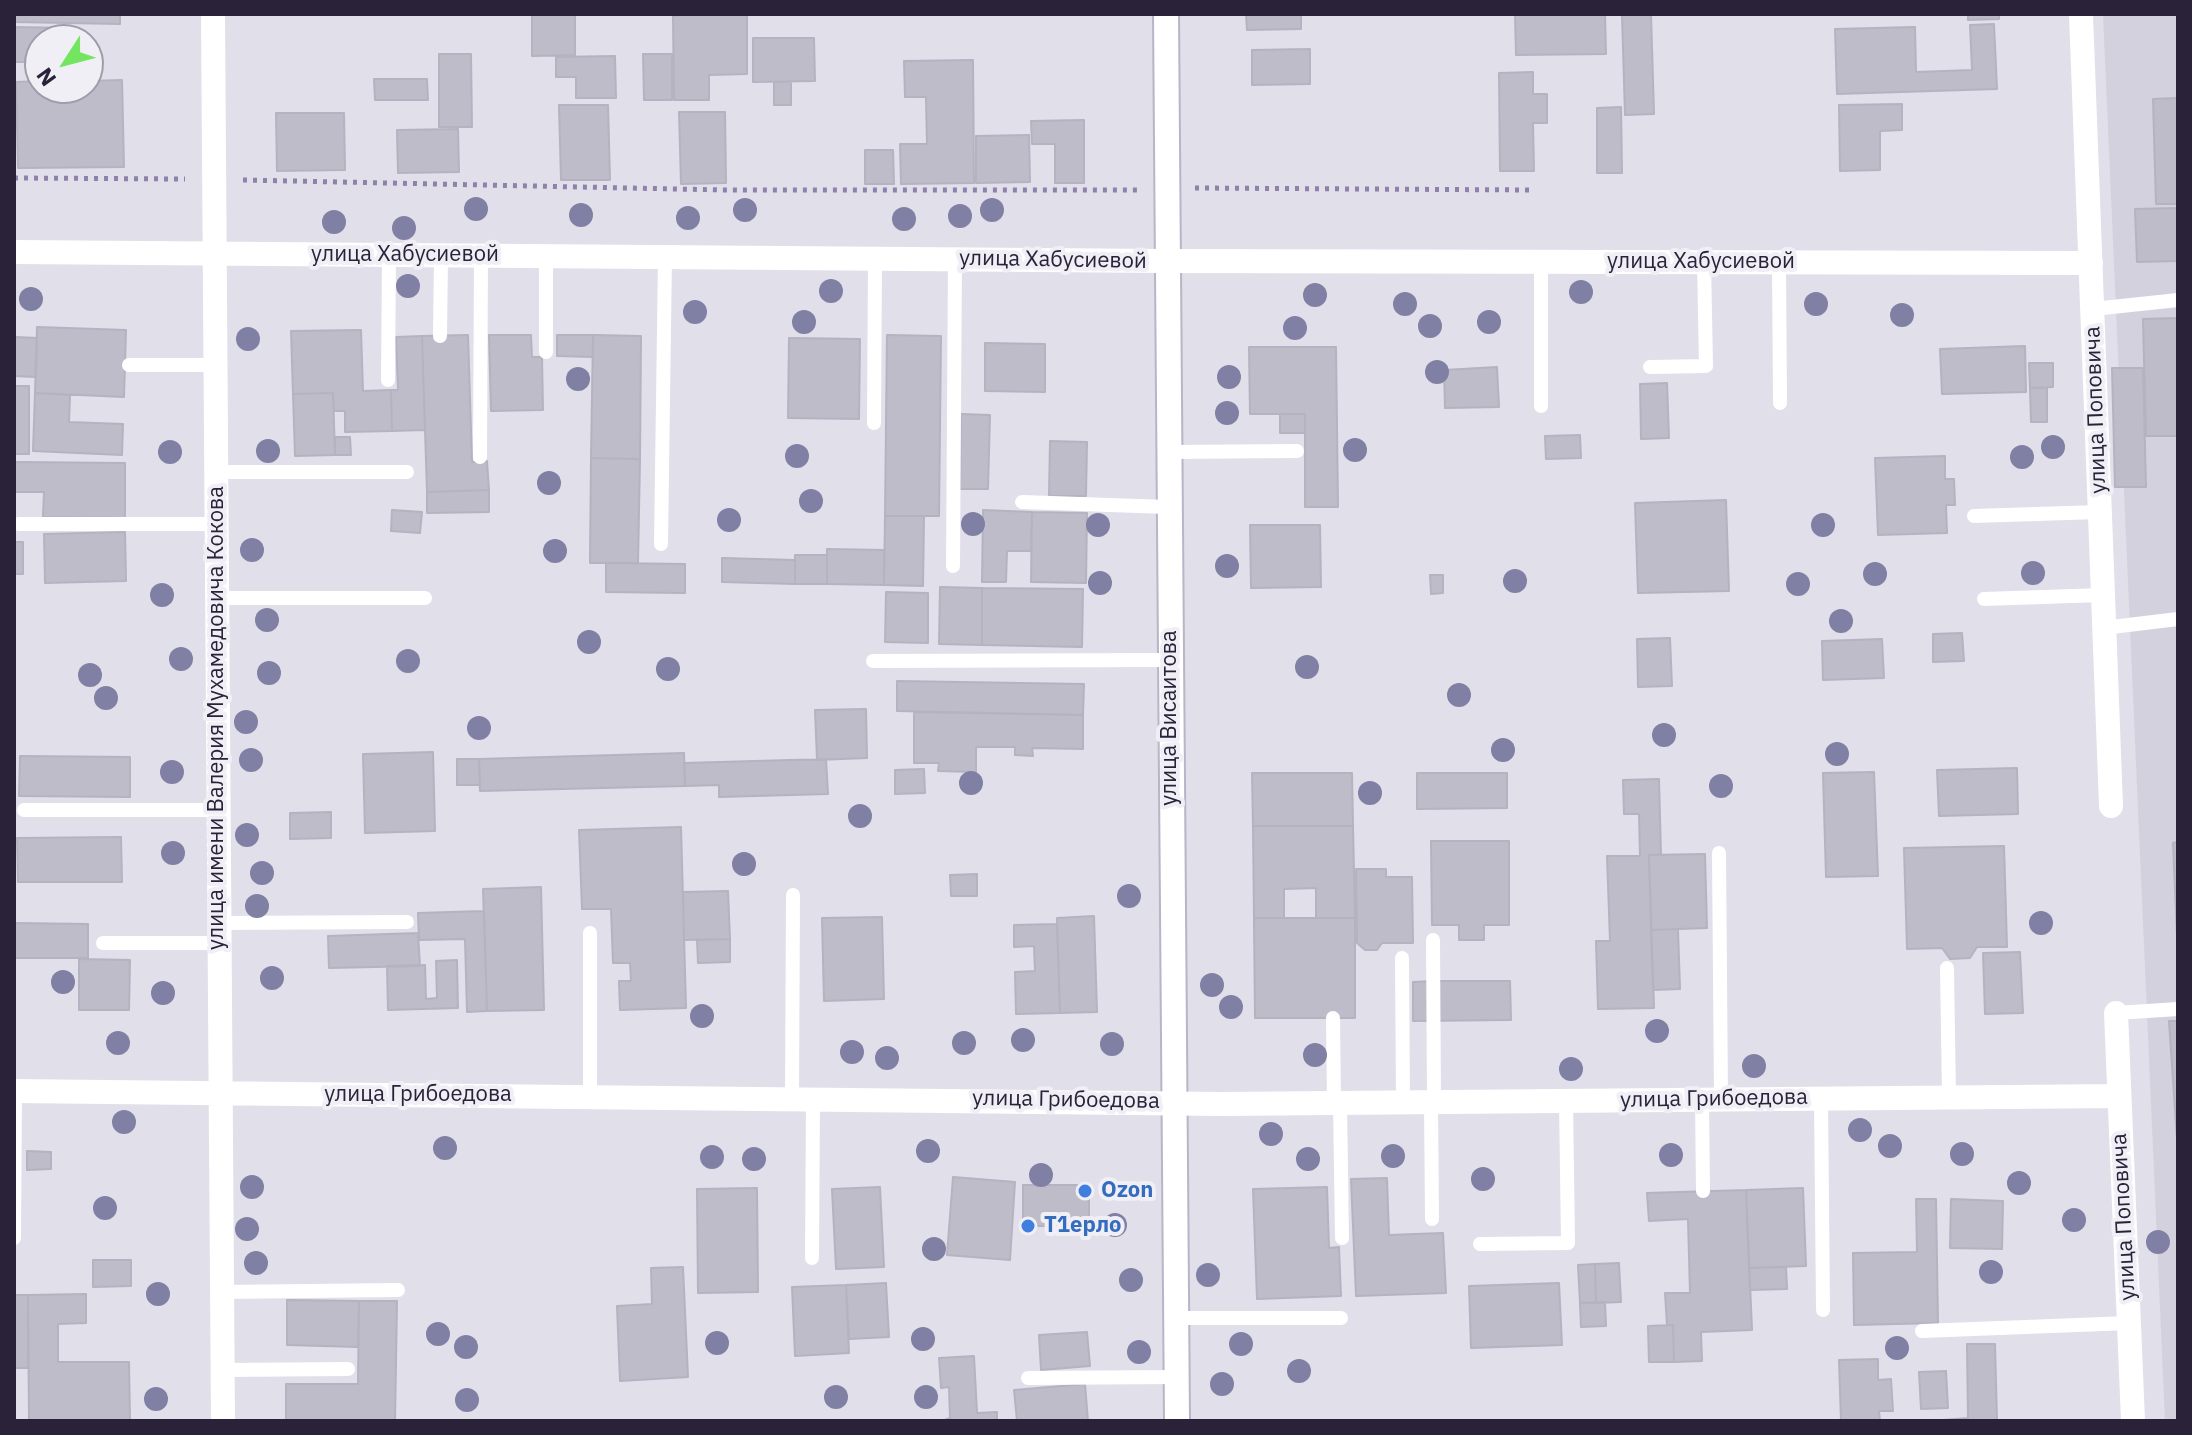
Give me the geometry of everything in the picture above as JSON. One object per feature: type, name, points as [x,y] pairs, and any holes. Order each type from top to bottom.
[{"type":"street","name":"улица имени Валерия Мухамедовича Кокова","points":[[213,14],[218,1093],[223,1421]]},
{"type":"street","name":"улица Висаитова","points":[[1166,14],[1164,189],[1177,1421]]},
{"type":"street","name":"улица Поповича","points":[[2081,14],[2111,806]]},
{"type":"street","name":"улица Хабусиевой","points":[[14,252],[1165,261],[2091,263]]},
{"type":"street","name":"улица Поповича","points":[[2116,1013],[2133,1421]]},
{"type":"street","name":"улица Грибоедова","points":[[14,1091],[1337,1103],[2119,1096]]},
{"type":"lane","points":[[388,380],[389,255]]},
{"type":"lane","points":[[440,336],[441,256]]},
{"type":"lane","points":[[480,457],[481,256]]},
{"type":"lane","points":[[546,256],[546,352]]},
{"type":"lane","points":[[661,544],[665,257]]},
{"type":"lane","points":[[874,423],[875,259]]},
{"type":"lane","points":[[953,566],[955,259]]},
{"type":"lane","points":[[1541,262],[1541,406]]},
{"type":"lane","points":[[1650,367],[1706,366],[1704,262]]},
{"type":"lane","points":[[1779,262],[1780,403]]},
{"type":"lane","points":[[2093,309],[2178,300]]},
{"type":"lane","points":[[129,365],[215,365]]},
{"type":"lane","points":[[1167,452],[1297,451]]},
{"type":"lane","points":[[216,472],[407,472]]},
{"type":"lane","points":[[1022,502],[1168,507]]},
{"type":"lane","points":[[1974,516],[2099,512]]},
{"type":"lane","points":[[19,524],[216,524]]},
{"type":"lane","points":[[1984,599],[2102,595]]},
{"type":"lane","points":[[216,598],[425,598]]},
{"type":"lane","points":[[2103,628],[2178,619]]},
{"type":"lane","points":[[873,661],[1169,660]]},
{"type":"lane","points":[[24,810],[217,810]]},
{"type":"lane","points":[[1703,1191],[1712,1099],[1719,853]]},
{"type":"lane","points":[[793,895],[812,1258]]},
{"type":"lane","points":[[103,943],[407,922]]},
{"type":"lane","points":[[590,933],[590,1096]]},
{"type":"lane","points":[[1432,1219],[1433,940]]},
{"type":"lane","points":[[1402,958],[1403,1102]]},
{"type":"lane","points":[[1947,968],[1949,1097]]},
{"type":"lane","points":[[2116,1013],[2178,1009]]},
{"type":"lane","points":[[1333,1018],[1342,1238]]},
{"type":"lane","points":[[14,1091],[14,1238]]},
{"type":"lane","points":[[1821,1098],[1823,1310]]},
{"type":"lane","points":[[1480,1244],[1568,1243],[1566,1101]]},
{"type":"lane","points":[[221,1292],[398,1290]]},
{"type":"lane","points":[[1176,1318],[1341,1318]]},
{"type":"lane","points":[[1922,1331],[2129,1323]]},
{"type":"lane","points":[[222,1370],[348,1369]]},
{"type":"lane","points":[[1028,1378],[1176,1377]]},
{"type":"path","points":[[14,178],[725,190],[1530,190]]},
{"type":"shaded area","points":[[2103,14],[2178,14],[2178,1421],[2165,1421]]},
{"type":"building","points":[[14,14],[120,14],[120,24],[14,22]]},
{"type":"building","points":[[532,14],[575,14],[575,55],[532,56]]},
{"type":"building","points":[[747,14],[747,74],[709,75],[709,100],[674,100],[673,16]]},
{"type":"building","points":[[1246,14],[1301,14],[1301,29],[1247,30]]},
{"type":"building","points":[[1515,14],[1605,14],[1606,54],[1516,55]]},
{"type":"building","points":[[1651,14],[1654,114],[1625,115],[1622,15]]},
{"type":"building","points":[[1968,14],[1999,14],[1999,19],[1968,20]]},
{"type":"building","points":[[1994,24],[1997,89],[1837,94],[1835,29],[1915,27],[1916,72],[1972,70],[1970,25]]},
{"type":"building","points":[[14,27],[24,27],[24,62],[14,62]]},
{"type":"building","points":[[753,38],[814,38],[815,81],[753,82]]},
{"type":"building","points":[[1310,49],[1310,84],[1252,85],[1252,50]]},
{"type":"building","points":[[439,54],[471,54],[472,127],[439,127]]},
{"type":"building","points":[[643,54],[672,54],[672,100],[644,100]]},
{"type":"building","points":[[615,56],[616,98],[576,98],[576,77],[556,77],[556,57]]},
{"type":"building","points":[[973,60],[974,183],[901,184],[900,144],[927,144],[926,97],[905,97],[904,61]]},
{"type":"building","points":[[1533,72],[1533,94],[1547,94],[1547,123],[1533,123],[1534,171],[1500,171],[1499,73]]},
{"type":"building","points":[[374,79],[427,79],[428,100],[375,100]]},
{"type":"building","points":[[122,80],[124,167],[18,168],[16,82],[24,82],[24,104],[104,104],[104,81]]},
{"type":"building","points":[[774,82],[791,82],[791,105],[774,105]]},
{"type":"building","points":[[2178,98],[2178,204],[2156,204],[2153,99]]},
{"type":"building","points":[[1902,104],[1902,130],[1880,131],[1880,170],[1840,171],[1839,105]]},
{"type":"building","points":[[559,105],[608,105],[610,180],[561,180]]},
{"type":"building","points":[[1621,107],[1622,173],[1597,173],[1597,108]]},
{"type":"building","points":[[679,112],[725,112],[726,183],[681,184]]},
{"type":"building","points":[[276,113],[344,113],[345,170],[277,171]]},
{"type":"building","points":[[1084,120],[1084,183],[1055,183],[1055,144],[1032,144],[1031,121]]},
{"type":"building","points":[[458,129],[459,172],[398,173],[397,130]]},
{"type":"building","points":[[1029,135],[1030,182],[976,183],[976,136]]},
{"type":"building","points":[[865,150],[893,150],[894,184],[865,184]]},
{"type":"building","points":[[2178,208],[2178,261],[2137,262],[2135,209]]},
{"type":"building","points":[[2178,318],[2178,436],[2146,436],[2143,319]]},
{"type":"building","points":[[37,327],[126,330],[124,397],[35,393]]},
{"type":"building","points":[[361,330],[363,391],[391,390],[392,431],[345,432],[345,411],[334,411],[333,393],[293,394],[291,331]]},
{"type":"building","points":[[468,335],[472,462],[487,461],[489,490],[427,492],[422,336]]},
{"type":"building","points":[[489,335],[531,335],[532,357],[542,357],[543,410],[491,411]]},
{"type":"building","points":[[557,335],[593,335],[593,357],[557,356]]},
{"type":"building","points":[[593,335],[641,336],[640,459],[591,458]]},
{"type":"building","points":[[887,335],[941,336],[939,516],[885,516]]},
{"type":"building","points":[[422,336],[425,430],[392,431],[391,390],[398,390],[396,337]]},
{"type":"building","points":[[15,337],[37,338],[36,377],[14,376]]},
{"type":"building","points":[[789,338],[860,339],[859,419],[788,418]]},
{"type":"building","points":[[985,343],[1045,344],[1045,392],[985,391]]},
{"type":"building","points":[[2025,346],[2026,392],[1942,394],[1940,349]]},
{"type":"building","points":[[1249,347],[1336,347],[1338,507],[1305,507],[1305,414],[1250,414]]},
{"type":"building","points":[[2029,363],[2053,363],[2053,387],[2030,388]]},
{"type":"building","points":[[1497,367],[1499,407],[1445,408],[1444,370]]},
{"type":"building","points":[[2112,368],[2143,368],[2146,487],[2115,487]]},
{"type":"building","points":[[1667,383],[1669,438],[1641,439],[1640,384]]},
{"type":"building","points":[[14,386],[29,386],[29,454],[14,454]]},
{"type":"building","points":[[2030,388],[2047,388],[2047,422],[2031,422]]},
{"type":"building","points":[[35,393],[70,395],[69,422],[123,424],[122,455],[33,451]]},
{"type":"building","points":[[333,393],[335,455],[295,456],[293,394]]},
{"type":"building","points":[[961,414],[990,415],[988,489],[960,489]]},
{"type":"building","points":[[1280,414],[1305,414],[1305,433],[1280,433]]},
{"type":"building","points":[[1580,435],[1581,458],[1546,459],[1545,436]]},
{"type":"building","points":[[335,437],[350,437],[351,455],[335,455]]},
{"type":"building","points":[[1050,441],[1087,442],[1086,496],[1049,496]]},
{"type":"building","points":[[1945,456],[1945,479],[1954,479],[1955,505],[1946,505],[1947,533],[1878,535],[1875,458]]},
{"type":"building","points":[[591,458],[640,459],[638,563],[590,563]]},
{"type":"building","points":[[14,462],[125,463],[125,518],[43,517],[44,492],[14,492]]},
{"type":"building","points":[[489,490],[489,512],[427,513],[427,492]]},
{"type":"building","points":[[1726,500],[1729,591],[1638,593],[1635,503]]},
{"type":"building","points":[[392,510],[422,512],[420,533],[391,531]]},
{"type":"building","points":[[983,510],[1032,512],[1031,551],[1007,551],[1006,582],[982,582]]},
{"type":"building","points":[[1032,512],[1087,513],[1086,583],[1031,582]]},
{"type":"building","points":[[885,516],[924,516],[923,586],[884,585]]},
{"type":"building","points":[[1250,525],[1320,525],[1321,587],[1251,588]]},
{"type":"building","points":[[125,532],[126,581],[45,583],[44,534]]},
{"type":"building","points":[[14,542],[23,542],[23,574],[14,574]]},
{"type":"building","points":[[827,549],[884,550],[884,585],[827,584]]},
{"type":"building","points":[[795,555],[827,555],[827,584],[795,584]]},
{"type":"building","points":[[722,558],[795,560],[795,584],[722,582]]},
{"type":"building","points":[[606,563],[685,564],[685,593],[606,592]]},
{"type":"building","points":[[1430,575],[1443,575],[1443,593],[1431,594]]},
{"type":"building","points":[[940,587],[982,588],[982,645],[939,644]]},
{"type":"building","points":[[982,588],[1083,589],[1082,647],[982,645]]},
{"type":"building","points":[[886,592],[928,593],[928,643],[885,642]]},
{"type":"building","points":[[1962,633],[1964,661],[1933,662],[1933,634]]},
{"type":"building","points":[[1670,638],[1672,686],[1638,687],[1637,639]]},
{"type":"building","points":[[1882,639],[1884,678],[1823,680],[1822,641]]},
{"type":"building","points":[[897,681],[1084,684],[1083,715],[897,711]]},
{"type":"building","points":[[866,709],[867,758],[817,760],[815,710]]},
{"type":"building","points":[[914,712],[1083,715],[1083,749],[1032,748],[1033,756],[1015,755],[1015,747],[976,747],[976,772],[938,771],[939,763],[914,763]]},
{"type":"building","points":[[433,752],[435,831],[365,833],[363,754]]},
{"type":"building","points":[[684,753],[685,786],[480,791],[479,759]]},
{"type":"building","points":[[20,756],[130,757],[130,797],[19,796]]},
{"type":"building","points":[[457,759],[479,759],[480,785],[457,785]]},
{"type":"building","points":[[826,759],[828,794],[719,797],[719,785],[685,786],[684,763]]},
{"type":"building","points":[[2017,768],[2018,814],[1939,816],[1937,770]]},
{"type":"building","points":[[924,769],[925,793],[895,794],[895,770]]},
{"type":"building","points":[[1874,772],[1878,876],[1826,877],[1823,773]]},
{"type":"building","points":[[1252,773],[1352,773],[1353,826],[1253,826]]},
{"type":"building","points":[[1417,773],[1507,773],[1507,808],[1417,809]]},
{"type":"building","points":[[1659,779],[1661,855],[1649,855],[1654,1008],[1598,1009],[1596,941],[1610,941],[1607,856],[1640,856],[1639,814],[1624,814],[1623,780]]},
{"type":"building","points":[[331,812],[331,838],[290,839],[290,813]]},
{"type":"building","points":[[1253,826],[1353,826],[1355,918],[1316,918],[1316,888],[1284,889],[1284,918],[1254,918]]},
{"type":"building","points":[[681,827],[686,1008],[620,1010],[619,981],[631,981],[630,963],[613,963],[611,909],[582,909],[579,830]]},
{"type":"building","points":[[121,837],[122,882],[18,882],[17,838]]},
{"type":"building","points":[[1431,841],[1509,841],[1509,925],[1484,925],[1484,940],[1459,940],[1459,925],[1432,925]]},
{"type":"building","points":[[2178,842],[2178,960],[2173,843]]},
{"type":"building","points":[[2004,846],[2007,947],[1977,947],[1970,958],[1950,959],[1942,948],[1907,949],[1904,848]]},
{"type":"building","points":[[1705,854],[1707,928],[1651,930],[1649,855]]},
{"type":"building","points":[[1356,869],[1386,869],[1386,877],[1412,877],[1413,943],[1382,943],[1377,950],[1365,950],[1357,943]]},
{"type":"building","points":[[977,874],[977,896],[951,896],[950,875]]},
{"type":"building","points":[[541,887],[544,1010],[487,1011],[483,889]]},
{"type":"building","points":[[728,891],[730,939],[684,940],[683,892]]},
{"type":"building","points":[[484,911],[487,1011],[467,1012],[465,939],[419,940],[418,913]]},
{"type":"building","points":[[1094,916],[1097,1012],[1060,1013],[1057,918]]},
{"type":"building","points":[[882,917],[884,999],[824,1001],[822,918]]},
{"type":"building","points":[[1254,918],[1355,918],[1355,1018],[1255,1018]]},
{"type":"building","points":[[14,923],[88,924],[88,958],[14,958]]},
{"type":"building","points":[[1057,924],[1060,1013],[1016,1014],[1015,972],[1035,971],[1034,946],[1014,947],[1014,925]]},
{"type":"building","points":[[1678,929],[1680,989],[1653,990],[1651,930]]},
{"type":"building","points":[[418,933],[420,966],[329,968],[328,936]]},
{"type":"building","points":[[730,939],[730,962],[698,963],[697,940]]},
{"type":"building","points":[[2020,952],[2023,1013],[1985,1014],[1983,953]]},
{"type":"building","points":[[79,959],[130,960],[129,1010],[79,1010]]},
{"type":"building","points":[[457,960],[458,1008],[388,1010],[387,966],[425,965],[426,999],[437,998],[436,961]]},
{"type":"building","points":[[1510,981],[1511,1020],[1413,1021],[1413,982]]},
{"type":"building","points":[[2169,1021],[2178,1021],[2178,1154]]},
{"type":"building","points":[[27,1151],[51,1152],[51,1169],[27,1170]]},
{"type":"building","points":[[953,1177],[1015,1182],[1010,1260],[947,1255]]},
{"type":"building","points":[[1387,1178],[1389,1235],[1443,1233],[1446,1293],[1356,1296],[1351,1179]]},
{"type":"building","points":[[1023,1185],[1089,1185],[1089,1226],[1023,1226]]},
{"type":"building","points":[[880,1187],[884,1267],[836,1269],[832,1189]]},
{"type":"building","points":[[1327,1187],[1329,1248],[1339,1247],[1341,1296],[1257,1299],[1253,1189]]},
{"type":"building","points":[[757,1188],[758,1292],[698,1293],[697,1189]]},
{"type":"building","points":[[1803,1188],[1806,1266],[1749,1268],[1746,1190]]},
{"type":"building","points":[[1746,1190],[1752,1330],[1701,1332],[1702,1361],[1674,1362],[1673,1325],[1667,1325],[1665,1293],[1690,1293],[1688,1219],[1649,1221],[1647,1193]]},
{"type":"building","points":[[1916,1199],[1936,1199],[1938,1323],[1854,1325],[1853,1253],[1917,1252]]},
{"type":"building","points":[[1951,1199],[2003,1201],[2002,1249],[1950,1248]]},
{"type":"building","points":[[93,1260],[131,1260],[131,1286],[93,1287]]},
{"type":"building","points":[[1619,1263],[1621,1302],[1596,1303],[1595,1264]]},
{"type":"building","points":[[1595,1264],[1596,1303],[1580,1303],[1578,1265]]},
{"type":"building","points":[[683,1267],[688,1377],[620,1381],[617,1306],[652,1304],[651,1268]]},
{"type":"building","points":[[1786,1267],[1787,1289],[1750,1290],[1749,1268]]},
{"type":"building","points":[[886,1283],[889,1337],[849,1339],[846,1285]]},
{"type":"building","points":[[1559,1283],[1562,1345],[1471,1348],[1469,1286]]},
{"type":"building","points":[[846,1285],[849,1353],[795,1356],[792,1287]]},
{"type":"building","points":[[86,1294],[86,1323],[58,1324],[58,1362],[129,1362],[130,1421],[29,1421],[28,1295]]},
{"type":"building","points":[[14,1295],[28,1295],[28,1368],[14,1368]]},
{"type":"building","points":[[287,1300],[359,1301],[358,1347],[287,1345]]},
{"type":"building","points":[[359,1301],[397,1301],[395,1421],[286,1421],[286,1384],[358,1384]]},
{"type":"building","points":[[1605,1302],[1606,1326],[1581,1327],[1580,1303]]},
{"type":"building","points":[[1673,1325],[1674,1362],[1649,1362],[1648,1326]]},
{"type":"building","points":[[1087,1332],[1090,1366],[1041,1370],[1039,1335]]},
{"type":"building","points":[[1967,1344],[1995,1344],[1997,1421],[1931,1421],[1968,1418]]},
{"type":"building","points":[[974,1356],[977,1413],[997,1412],[997,1421],[942,1421],[950,1418],[949,1387],[941,1388],[939,1358]]},
{"type":"building","points":[[1878,1359],[1878,1380],[1891,1379],[1893,1411],[1879,1411],[1880,1421],[1841,1421],[1839,1360]]},
{"type":"building","points":[[1946,1371],[1948,1408],[1921,1409],[1919,1372]]},
{"type":"building","points":[[1085,1384],[1088,1421],[1017,1421],[1014,1390]]},
{"type":"place","name":"Ozon","points":[[1085,1191]]},
{"type":"place","name":"Т1ерло","points":[[1028,1226]]}]
